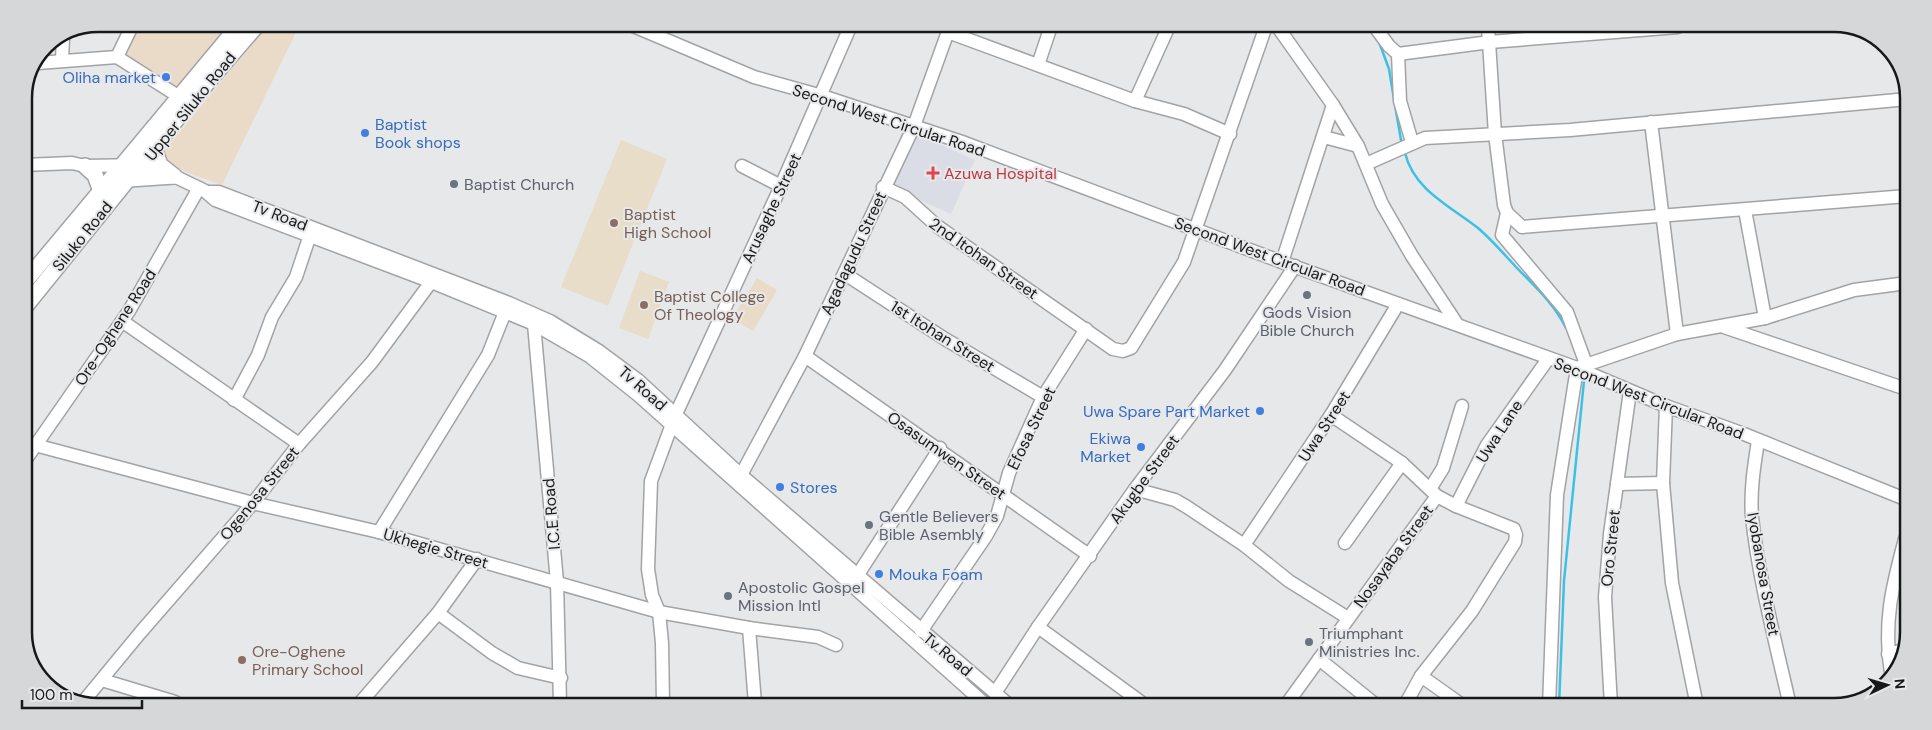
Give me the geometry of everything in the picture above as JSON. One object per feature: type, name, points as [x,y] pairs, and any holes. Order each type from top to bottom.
[{"type":"main road","name":"Upper Siluko Road","points":[[123,164],[233,32]]},
{"type":"main road","name":"Upper Siluko Road","points":[[141,165],[251,32]]},
{"type":"main road","points":[[154,148],[160,165],[174,176]]},
{"type":"main road","name":"Siluko Road","points":[[32,273],[123,164]]},
{"type":"main road","name":"Siluko Road","points":[[32,298],[141,165]]},
{"type":"main road","points":[[85,166],[95,174],[101,191]]},
{"type":"main road","points":[[129,178],[174,176]]},
{"type":"street","points":[[117,57],[129,32]]},
{"type":"street","name":"Second West Circular Road","points":[[648,32],[754,77],[822,96],[914,126],[1548,359],[1582,366],[1630,391],[1666,406],[1900,497]]},
{"type":"street","name":"Arusaghe Street","points":[[663,698],[662,643],[659,612],[652,595],[648,569],[651,481],[674,421],[822,96],[849,32]]},
{"type":"street","name":"Agadagudu Street","points":[[741,475],[845,274],[883,187],[914,126],[948,32]]},
{"type":"street","points":[[956,32],[1135,101],[1184,114],[1230,134]]},
{"type":"street","points":[[1038,65],[1049,32]]},
{"type":"street","points":[[1135,101],[1166,32]]},
{"type":"street","points":[[1197,229],[1264,32]]},
{"type":"street","points":[[1281,32],[1333,105],[1358,146],[1382,204],[1412,256],[1457,324]]},
{"type":"street","points":[[1379,32],[1398,54],[1400,101],[1412,142]]},
{"type":"street","points":[[1489,32],[1495,134],[1507,213],[1502,234],[1563,306],[1582,366],[1557,495],[1549,698]]},
{"type":"street","points":[[1398,54],[1490,42],[1615,32]]},
{"type":"street","points":[[62,59],[63,44]]},
{"type":"street","points":[[44,62],[62,59],[117,57],[178,96]]},
{"type":"street","points":[[1366,164],[1412,142],[1425,138],[1570,130],[1899,100]]},
{"type":"street","points":[[1282,262],[1333,105]]},
{"type":"street","points":[[1651,122],[1677,334]]},
{"type":"street","points":[[1324,137],[1358,146]]},
{"type":"street","points":[[32,165],[72,163],[85,166]]},
{"type":"street","name":"Tv Road","points":[[85,166],[141,165],[174,176],[203,190],[215,200],[431,282],[534,324],[589,356],[674,421],[741,475],[1001,698]]},
{"type":"street","points":[[32,174],[74,171],[85,166]]},
{"type":"street","points":[[742,166],[781,186]]},
{"type":"street","name":"2nd Itohan Street","points":[[883,187],[905,197],[937,226],[1113,349],[1123,351],[1131,348],[1184,262],[1197,229]]},
{"type":"street","name":"Tv Road","points":[[203,190],[228,195],[510,303],[550,321],[599,351],[638,380],[674,421],[978,698]]},
{"type":"street","name":"Ore-Oghene Road","points":[[33,450],[122,322],[203,190]]},
{"type":"street","points":[[1507,213],[1522,227],[1899,197]]},
{"type":"street","points":[[1745,210],[1764,318]]},
{"type":"street","points":[[234,400],[258,355],[272,317],[296,277],[310,235]]},
{"type":"street","name":"Akugbe Street","points":[[995,693],[1038,627],[1090,556],[1135,489],[1226,370],[1295,266]]},
{"type":"street","name":"1st Itohan Street","points":[[845,274],[945,339],[1043,397]]},
{"type":"street","name":"Ogenosa Street","points":[[88,696],[253,503],[299,444],[372,362],[431,282]]},
{"type":"street","points":[[1582,366],[1677,334],[1764,318],[1854,290],[1899,284]]},
{"type":"street","name":"Uwa Street","points":[[1244,545],[1331,416],[1398,304]]},
{"type":"street","points":[[379,532],[488,355],[505,312]]},
{"type":"street","points":[[122,322],[299,444]]},
{"type":"street","name":"I.C.E Road","points":[[534,324],[557,582],[560,698]]},
{"type":"street","points":[[1721,326],[1900,387]]},
{"type":"street","name":"Efosa Street","points":[[921,631],[986,536],[997,516],[1009,473],[1043,397],[1086,329]]},
{"type":"street","name":"Osasumwen Street","points":[[804,356],[940,448],[1090,556]]},
{"type":"street","name":"Uwa Lane","points":[[1456,506],[1487,445],[1548,359]]},
{"type":"street","name":"Oro Street","points":[[1611,698],[1605,597],[1617,484],[1630,391]]},
{"type":"street","points":[[1408,698],[1421,676],[1472,611],[1515,542],[1516,535],[1514,529],[1456,506],[1433,492],[1444,468],[1462,406]]},
{"type":"street","points":[[1666,406],[1663,483],[1672,583],[1695,698]]},
{"type":"street","name":"Nosayaba Street","points":[[1291,698],[1348,618],[1433,492],[1402,463],[1331,416]]},
{"type":"street","name":"Iyobanosa Street","points":[[1758,441],[1753,479],[1752,516],[1763,582],[1788,698]]},
{"type":"street","name":"Ukhegie Street","points":[[36,445],[253,503],[379,532],[659,612],[749,628],[818,637],[836,645]]},
{"type":"street","points":[[857,576],[940,448]]},
{"type":"street","points":[[1345,543],[1402,463]]},
{"type":"street","points":[[1617,484],[1663,483]]},
{"type":"street","points":[[1135,489],[1175,500],[1244,545],[1289,580],[1348,618]]},
{"type":"street","points":[[1889,660],[1887,618],[1891,589],[1900,557]]},
{"type":"street","points":[[364,698],[438,613],[477,559]]},
{"type":"street","points":[[438,613],[492,653],[518,668],[561,678]]},
{"type":"street","points":[[1038,627],[1135,698]]},
{"type":"street","points":[[749,628],[755,698]]},
{"type":"street","points":[[1888,654],[1896,652]]},
{"type":"street","points":[[1319,659],[1367,698]]},
{"type":"street","points":[[1421,676],[1452,698]]},
{"type":"street","points":[[102,680],[162,698]]},
{"type":"shaded area","name":"Oliha market","points":[[125,32],[227,32],[174,96],[110,59]]},
{"type":"shaded area","points":[[262,32],[296,32],[222,185],[186,172],[159,157]]},
{"type":"shaded area","name":"Azuwa Hospital","points":[[915,133],[975,160],[951,214],[891,187]]},
{"type":"shaded area","name":"Baptist High School","points":[[621,140],[667,159],[608,306],[561,287]]},
{"type":"shaded area","name":"Baptist College Of Theology","points":[[640,271],[669,282],[648,339],[619,328]]},
{"type":"shaded area","points":[[757,278],[777,290],[753,331],[732,319]]},
{"type":"waterway","points":[[1379,42],[1389,69],[1394,99]]},
{"type":"waterway","points":[[1395,105],[1401,140]]},
{"type":"waterway","points":[[1405,153],[1416,177],[1425,187],[1488,237],[1543,295],[1556,311],[1566,328]]},
{"type":"waterway","points":[[1559,698],[1564,581],[1584,381]]},
{"type":"place","name":"Oliha market","points":[[166,77]]},
{"type":"place","name":"Baptist Book shops","points":[[365,133]]},
{"type":"place","name":"Azuwa Hospital","points":[[933,173]]},
{"type":"place","name":"Baptist Church","points":[[454,184]]},
{"type":"place","name":"Baptist High School","points":[[614,223]]},
{"type":"place","name":"Gods Vision Bible Church","points":[[1307,295]]},
{"type":"place","name":"Baptist College Of Theology","points":[[644,305]]},
{"type":"place","name":"Uwa Spare Part Market","points":[[1260,411]]},
{"type":"place","name":"Ekiwa Market","points":[[1141,447]]},
{"type":"place","name":"Stores","points":[[780,487]]},
{"type":"place","name":"Gentle Believers Bible Asembly","points":[[869,525]]},
{"type":"place","name":"Mouka Foam","points":[[879,574]]},
{"type":"place","name":"Apostolic Gospel Mission Intl","points":[[728,596]]},
{"type":"place","name":"Triumphant Ministries Inc.","points":[[1309,642]]},
{"type":"place","name":"Ore-Oghene Primary School","points":[[242,660]]}]
